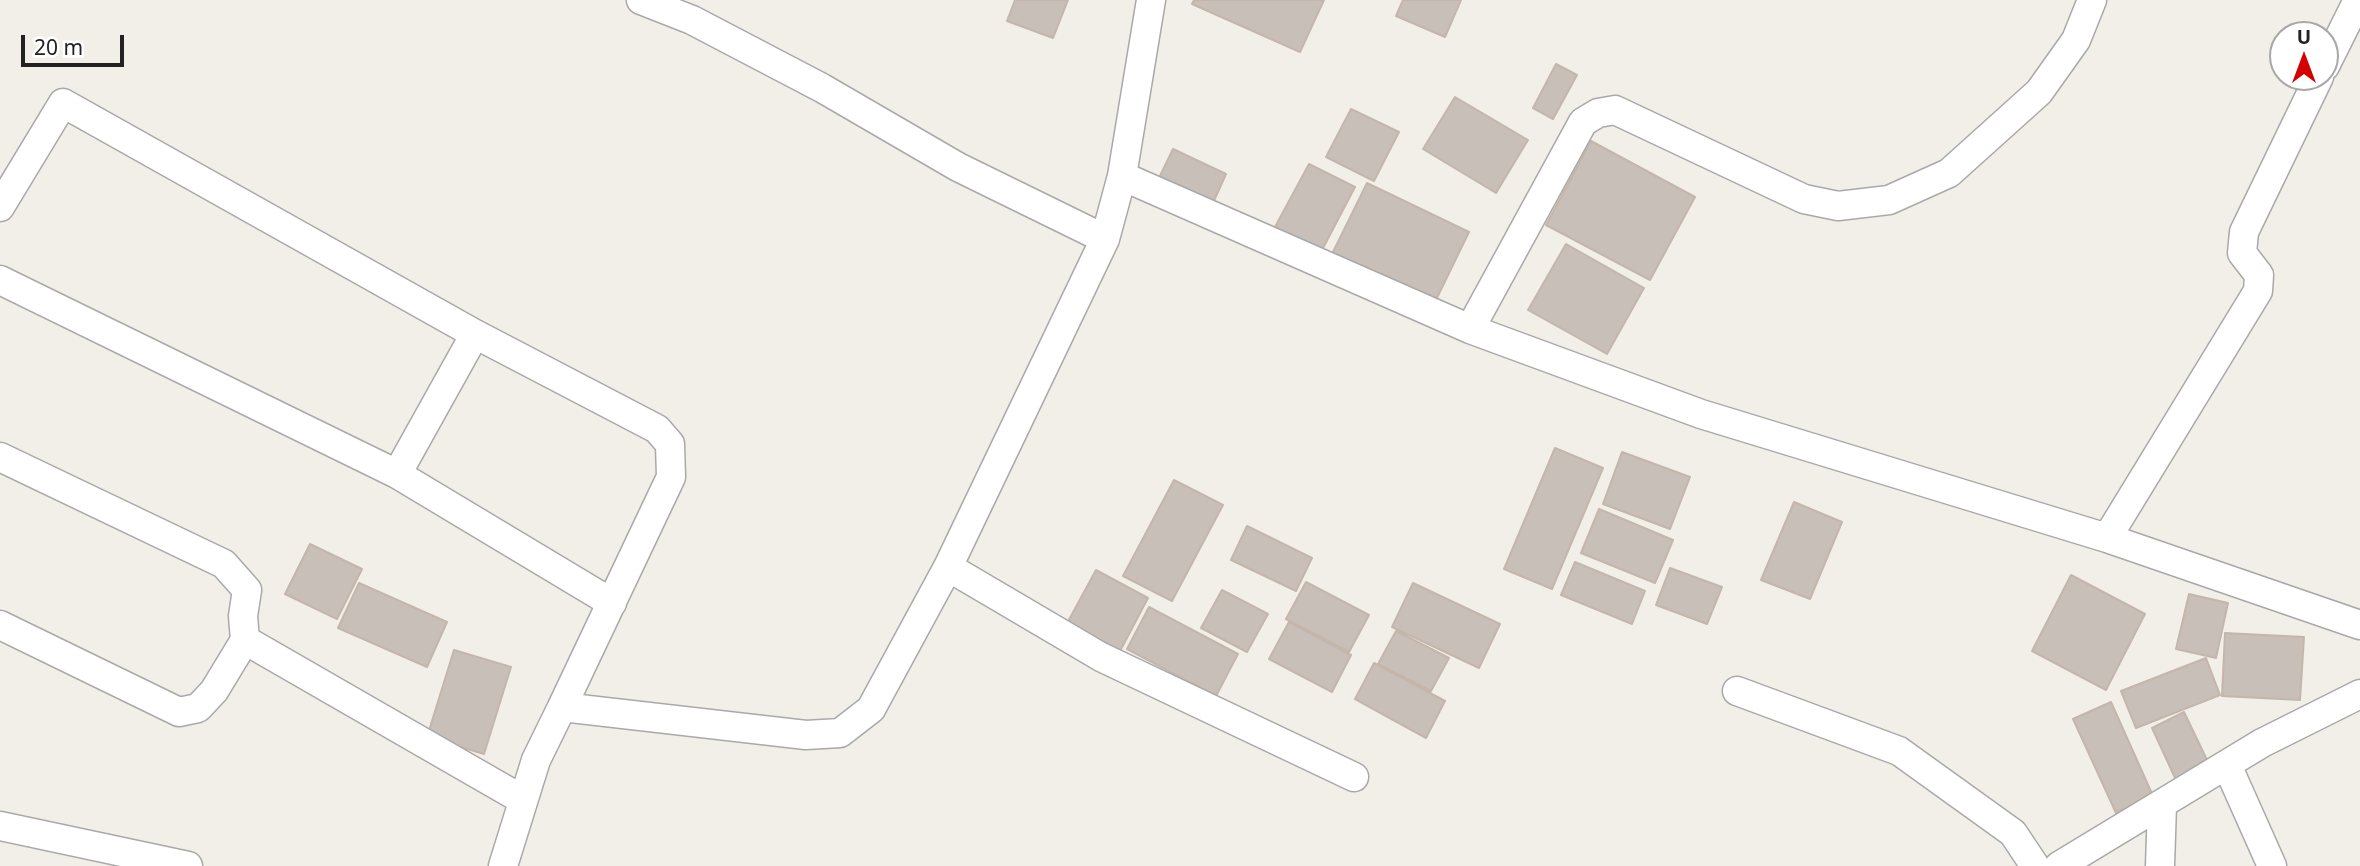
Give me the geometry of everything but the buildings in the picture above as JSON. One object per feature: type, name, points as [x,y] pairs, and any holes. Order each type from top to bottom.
[{"type":"street","points":[[641,0],[692,19],[822,88],[958,167],[1105,239]]},
{"type":"street","points":[[562,707],[806,736],[840,733],[871,709],[948,567],[1105,239],[1122,176],[1151,0]]},
{"type":"street","points":[[1470,329],[1583,122],[1598,113],[1615,110],[1804,199],[1838,206],[1889,200],[1949,173],[2039,92],[2076,40],[2092,0]]},
{"type":"street","points":[[2339,38],[2358,0]]},
{"type":"street","points":[[2107,538],[2258,291],[2259,275],[2242,253],[2244,232],[2312,91]]},
{"type":"street","points":[[0,207],[63,103],[475,334],[657,429],[670,444],[671,477],[536,760],[503,866]]},
{"type":"street","points":[[1122,176],[1470,329],[1701,414],[2107,538],[2360,625]]},
{"type":"street","points":[[0,280],[397,474],[612,603]]},
{"type":"street","points":[[397,474],[475,334]]},
{"type":"street","points":[[0,457],[224,564],[247,590],[243,616],[245,640],[214,691],[198,708],[179,712],[0,625]]},
{"type":"street","points":[[948,567],[1101,657],[1354,778]]},
{"type":"street","points":[[245,640],[523,800]]},
{"type":"street","points":[[1737,691],[1899,751],[2013,833],[2035,866]]},
{"type":"street","points":[[2059,866],[2262,743],[2360,694]]},
{"type":"street","points":[[2227,765],[2272,866]]},
{"type":"street","points":[[2160,866],[2162,805]]},
{"type":"street","points":[[11,827],[188,866]]}]
